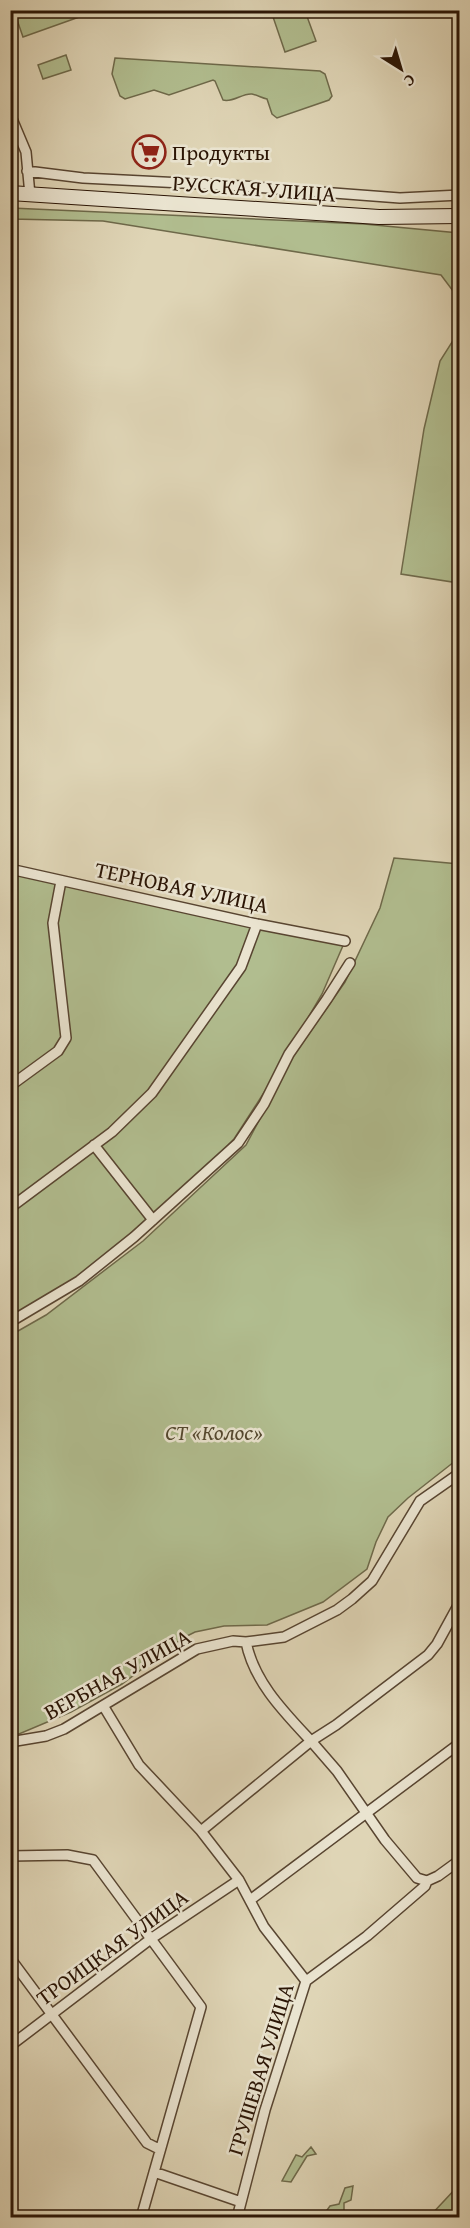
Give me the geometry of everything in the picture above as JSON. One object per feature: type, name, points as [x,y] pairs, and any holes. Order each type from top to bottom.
[{"type":"street","points":[[10,114],[26,152],[30,195]]},
{"type":"street","points":[[27,171],[83,178],[242,186],[400,198],[459,195]]},
{"type":"street","name":"РУССКАЯ УЛИЦА","points":[[10,193],[379,217],[459,216]]},
{"type":"street","name":"ТЕРНОВАЯ УЛИЦА","points":[[10,869],[257,924],[345,941]]},
{"type":"street","points":[[10,1086],[58,1051],[66,1038],[53,923],[61,881]]},
{"type":"street","points":[[10,1208],[112,1132],[144,1101],[165,1076],[242,967],[257,924]]},
{"type":"street","points":[[10,1322],[67,1290],[153,1220],[225,1156],[252,1125],[289,1054],[350,963]]},
{"type":"street","points":[[94,1145],[153,1220]]},
{"type":"street","name":"ВЕРБНАЯ УЛИЦА","points":[[10,1742],[46,1736],[64,1729],[197,1649],[233,1641],[246,1642],[284,1637],[305,1628],[352,1599],[372,1581],[420,1501],[459,1473]]},
{"type":"street","points":[[201,1832],[311,1741],[336,1725],[428,1655],[459,1602]]},
{"type":"street","points":[[246,1642],[258,1677],[286,1714],[337,1771],[384,1840],[417,1878],[427,1881]]},
{"type":"street","points":[[104,1707],[139,1765],[201,1832],[239,1880],[264,1927],[306,1981]]},
{"type":"street","points":[[250,1900],[459,1743]]},
{"type":"street","points":[[10,1856],[67,1855],[93,1860],[201,2007],[141,2217]]},
{"type":"street","name":"ГРУШЕВАЯ УЛИЦА","points":[[237,2217],[265,2110],[306,1981],[368,1936],[426,1886],[427,1881],[438,1876],[459,1860]]},
{"type":"street","name":"ТРОИЦКАЯ УЛИЦА","points":[[10,2046],[152,1938],[239,1880]]},
{"type":"street","points":[[10,1958],[147,2143],[159,2149]]},
{"type":"street","points":[[154,2172],[241,2202]]},
{"type":"green space","points":[[14,11],[80,11],[82,16],[23,37]]},
{"type":"green space","points":[[271,11],[305,11],[316,41],[285,52]]},
{"type":"green space","points":[[66,55],[71,70],[43,79],[38,65]]},
{"type":"green space","points":[[115,58],[320,71],[325,74],[332,96],[329,100],[277,118],[272,114],[267,99],[256,95],[248,94],[227,101],[223,100],[213,80],[169,95],[154,90],[125,99],[120,96],[112,74]]},
{"type":"green space","points":[[11,208],[364,224],[459,233],[459,299],[441,275],[103,221],[11,219]]},
{"type":"green space","points":[[459,331],[459,583],[401,574],[424,429],[440,361]]},
{"type":"green space","name":"СТ «Колос»","points":[[394,858],[459,864],[459,1458],[408,1498],[388,1517],[367,1569],[323,1602],[267,1625],[224,1626],[195,1632],[183,1638],[122,1684],[71,1712],[19,1734],[11,1733],[11,1335],[46,1315],[143,1241],[246,1145],[294,1055],[345,982],[380,908]]},
{"type":"green space","points":[[11,869],[345,941],[322,994],[234,1139],[196,1179],[153,1217],[53,1296],[11,1318]]},
{"type":"green space","points":[[311,2147],[316,2154],[307,2156],[291,2182],[282,2181],[296,2155],[302,2157]]},
{"type":"green space","points":[[459,2185],[459,2217],[429,2217]]},
{"type":"green space","points":[[353,2186],[351,2200],[344,2203],[344,2217],[322,2217],[330,2206],[339,2204],[345,2188]]},
{"type":"place","name":"Продукты","points":[[149,152]]}]
